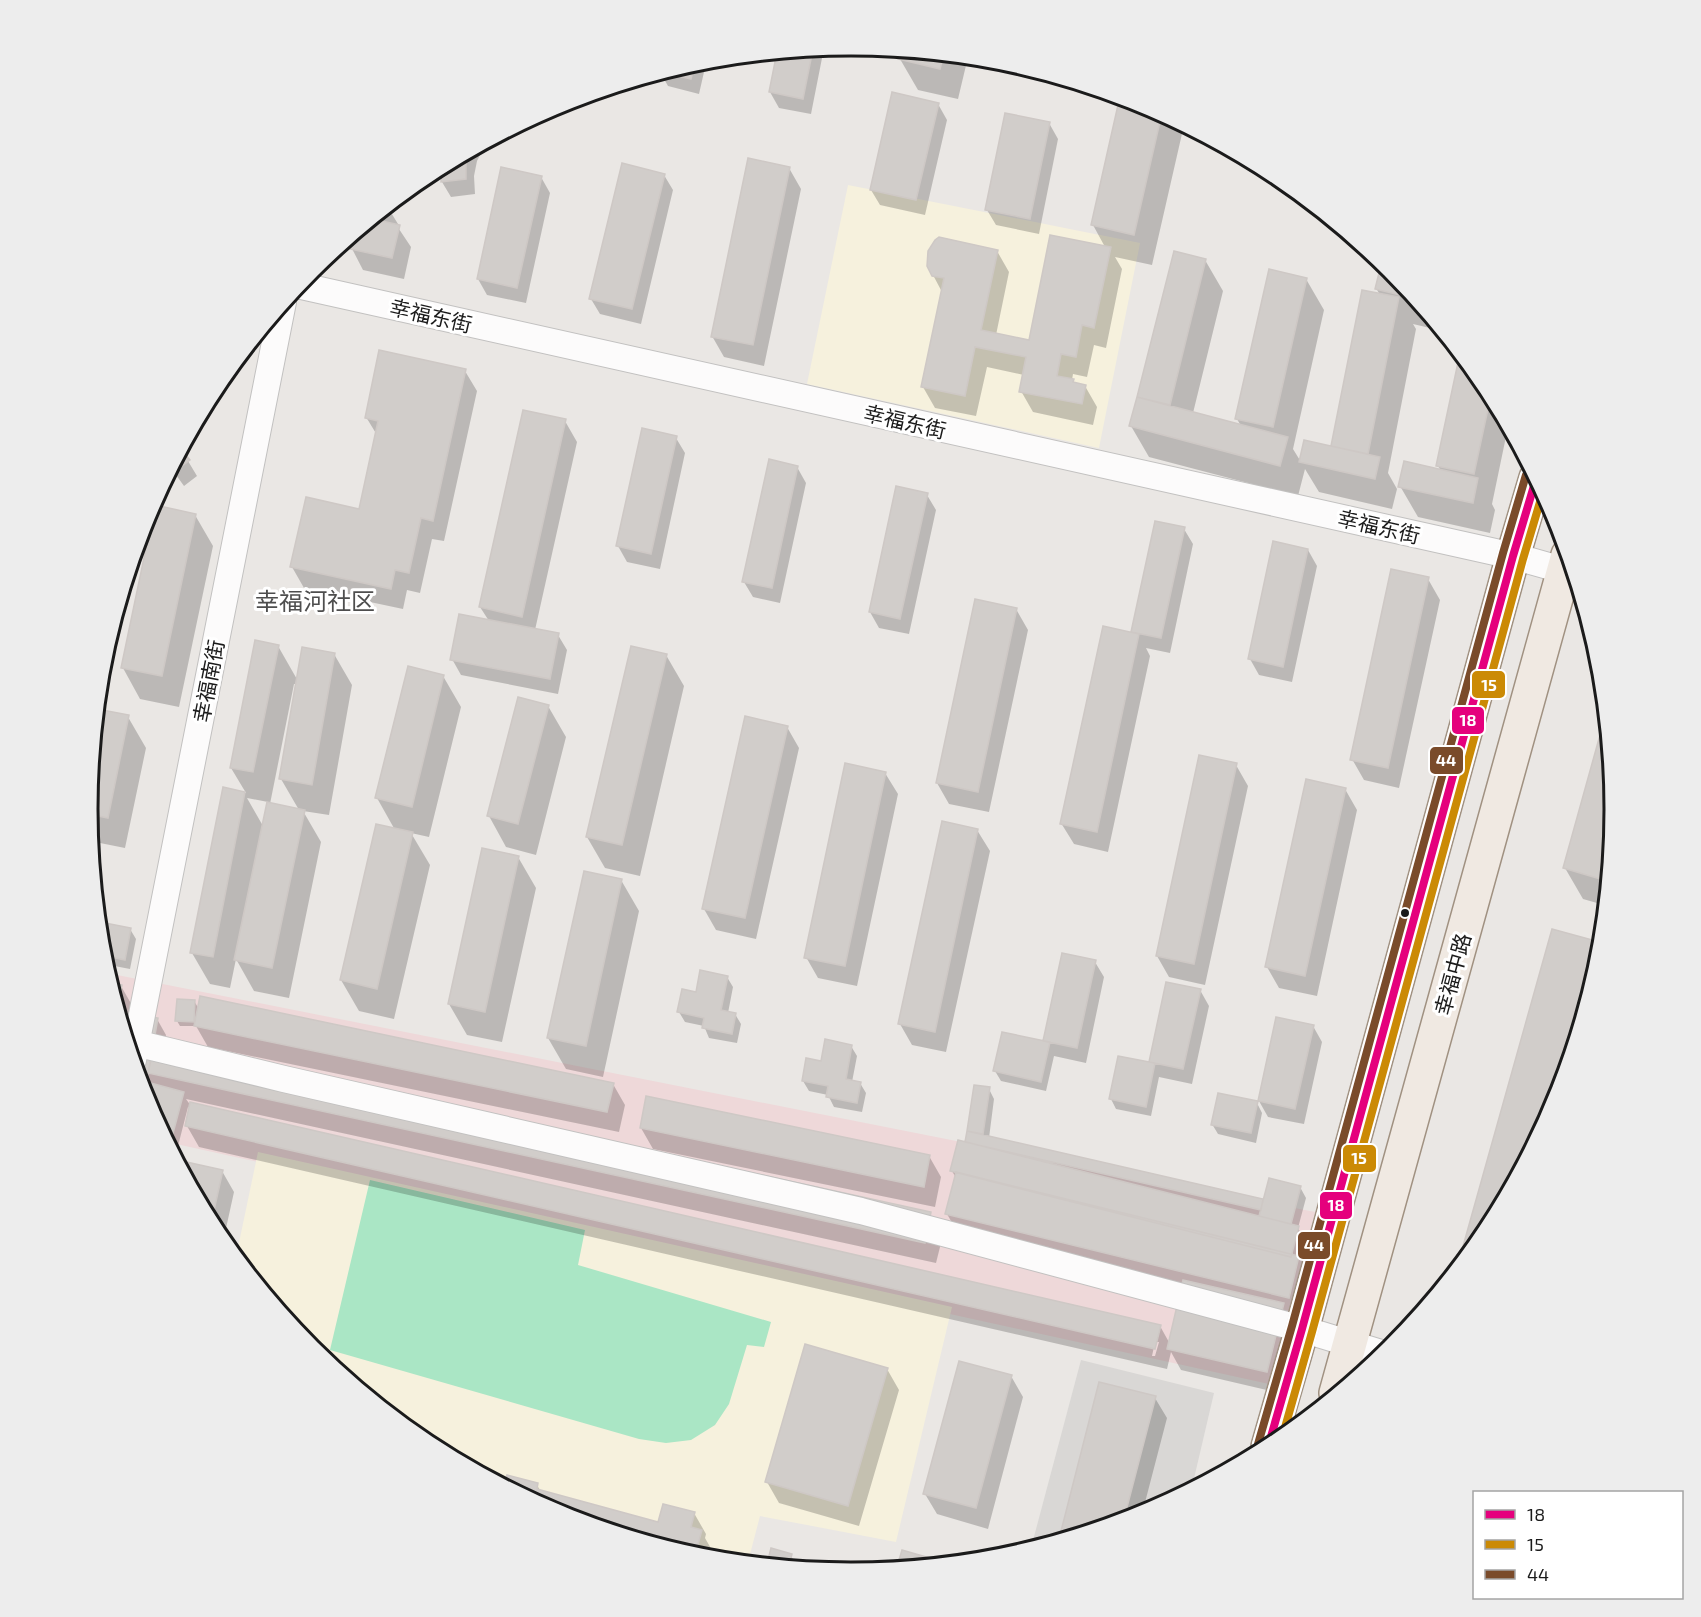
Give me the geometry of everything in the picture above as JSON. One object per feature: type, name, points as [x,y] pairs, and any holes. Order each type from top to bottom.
[{"type":"main road","points":[[1272,1433],[1533,490]]},
{"type":"main road","name":"幸福中路","points":[[1340,1381],[1566,573]]},
{"type":"street","name":"幸福东街","points":[[307,287],[1513,556],[1564,565]]},
{"type":"street","name":"幸福南街","points":[[136,1046],[280,317]]},
{"type":"street","points":[[135,1043],[861,1211],[1302,1329],[1373,1351]]},
{"type":"shaded area","points":[[848,185],[1140,243],[1099,448],[807,384]]},
{"type":"shaded area","points":[[117,975],[1315,1212],[1269,1384],[176,1144],[137,1051]]},
{"type":"shaded area","points":[[258,1152],[952,1307],[896,1542],[760,1516],[750,1555],[656,1536],[608,1522],[517,1484],[432,1435],[354,1375],[284,1305],[238,1247]]},
{"type":"shaded area","points":[[1081,1360],[1214,1393],[1194,1479],[1093,1522],[1033,1539]]},
{"type":"green space","points":[[370,1180],[585,1230],[578,1265],[771,1322],[764,1347],[747,1345],[729,1404],[715,1425],[691,1440],[666,1443],[639,1439],[330,1350]]},
{"type":"building","points":[[811,57],[803,99],[769,92],[775,60]]},
{"type":"building","points":[[900,57],[942,61],[940,69],[898,59]]},
{"type":"building","points":[[692,73],[691,79],[678,76]]},
{"type":"building","points":[[892,92],[939,103],[916,200],[870,190]]},
{"type":"building","points":[[1118,105],[1160,122],[1134,235],[1091,225]]},
{"type":"building","points":[[1005,113],[1050,122],[1030,219],[985,210]]},
{"type":"building","points":[[748,158],[790,167],[753,345],[711,337]]},
{"type":"building","points":[[466,161],[466,179],[441,182],[441,176]]},
{"type":"building","points":[[622,163],[665,174],[632,309],[589,299]]},
{"type":"building","points":[[501,167],[542,176],[517,288],[477,279]]},
{"type":"building","points":[[382,219],[382,221],[400,225],[392,258],[350,249],[354,242]]},
{"type":"building","points":[[1050,235],[1111,247],[1094,328],[1082,325],[1076,357],[1061,354],[1057,376],[1074,379],[1073,382],[1086,385],[1082,404],[1019,392],[1026,357],[975,347],[965,396],[921,387],[944,278],[932,276],[927,266],[928,251],[935,240],[939,237],[998,250],[981,330],[1029,340]]},
{"type":"building","points":[[1174,251],[1206,259],[1170,405],[1137,397]]},
{"type":"building","points":[[1269,269],[1307,278],[1273,427],[1235,419]]},
{"type":"building","points":[[1379,272],[1401,295],[1375,289]]},
{"type":"building","points":[[1362,290],[1399,297],[1368,454],[1331,446]]},
{"type":"building","points":[[379,350],[466,369],[433,521],[421,518],[409,573],[395,570],[391,589],[290,567],[306,497],[359,509],[378,421],[365,418]]},
{"type":"building","points":[[1458,363],[1488,408],[1474,474],[1436,466]]},
{"type":"building","points":[[1137,397],[1288,437],[1280,466],[1129,426]]},
{"type":"building","points":[[523,410],[566,419],[522,617],[479,607]]},
{"type":"building","points":[[642,428],[677,436],[651,554],[616,546]]},
{"type":"building","points":[[1304,440],[1380,457],[1375,479],[1299,462]]},
{"type":"building","points":[[186,455],[190,460],[178,469]]},
{"type":"building","points":[[769,459],[798,466],[772,588],[742,582]]},
{"type":"building","points":[[1404,461],[1478,478],[1473,503],[1398,487]]},
{"type":"building","points":[[896,486],[928,493],[900,619],[869,612]]},
{"type":"building","points":[[161,506],[196,514],[162,676],[121,668],[148,537]]},
{"type":"building","points":[[1155,521],[1185,527],[1161,638],[1131,632]]},
{"type":"building","points":[[1273,541],[1308,549],[1283,667],[1248,659]]},
{"type":"building","points":[[1391,569],[1429,577],[1388,768],[1350,760]]},
{"type":"building","points":[[975,599],[1017,608],[978,792],[936,783]]},
{"type":"building","points":[[459,614],[559,633],[550,679],[450,660]]},
{"type":"building","points":[[1103,626],[1139,634],[1097,832],[1060,824]]},
{"type":"building","points":[[255,640],[279,645],[253,772],[230,768]]},
{"type":"building","points":[[631,646],[667,654],[622,845],[586,837]]},
{"type":"building","points":[[302,647],[335,653],[312,785],[279,779]]},
{"type":"building","points":[[408,666],[444,675],[412,807],[375,798]]},
{"type":"building","points":[[518,697],[549,705],[518,824],[487,816]]},
{"type":"building","points":[[104,710],[129,715],[108,818],[98,816],[99,759]]},
{"type":"building","points":[[745,716],[788,726],[745,918],[702,909]]},
{"type":"building","points":[[1600,736],[1604,808],[1600,879],[1563,868]]},
{"type":"building","points":[[1199,755],[1237,763],[1194,964],[1156,956]]},
{"type":"building","points":[[845,763],[886,772],[845,966],[804,958]]},
{"type":"building","points":[[1306,779],[1346,788],[1305,976],[1265,967]]},
{"type":"building","points":[[223,787],[245,792],[213,957],[190,953]]},
{"type":"building","points":[[267,802],[305,810],[272,968],[234,960]]},
{"type":"building","points":[[942,821],[978,829],[935,1032],[898,1024]]},
{"type":"building","points":[[376,824],[413,832],[377,989],[340,980]]},
{"type":"building","points":[[482,848],[519,856],[485,1012],[448,1004]]},
{"type":"building","points":[[584,871],[622,879],[586,1046],[547,1038]]},
{"type":"building","points":[[107,923],[131,928],[125,960],[113,957]]},
{"type":"building","points":[[1552,929],[1592,940],[1578,1003],[1564,1051],[1546,1097],[1503,1185],[1463,1246]]},
{"type":"building","points":[[1062,953],[1096,960],[1077,1048],[1043,1041]]},
{"type":"building","points":[[700,970],[728,976],[721,1010],[736,1013],[732,1034],[702,1028],[704,1018],[677,1012],[682,989],[696,992]]},
{"type":"building","points":[[1166,982],[1201,989],[1183,1069],[1149,1062]]},
{"type":"building","points":[[200,996],[614,1083],[607,1112],[194,1026]]},
{"type":"building","points":[[177,999],[195,1000],[194,1022],[175,1021]]},
{"type":"building","points":[[126,1012],[158,1018],[147,1077]]},
{"type":"building","points":[[1276,1017],[1314,1025],[1295,1109],[1258,1101]]},
{"type":"building","points":[[1002,1032],[1050,1042],[1041,1082],[993,1071]]},
{"type":"building","points":[[825,1039],[852,1045],[846,1079],[861,1082],[857,1103],[826,1097],[828,1086],[802,1081],[806,1058],[821,1061]]},
{"type":"building","points":[[155,1042],[931,1212],[925,1243],[148,1073]]},
{"type":"building","points":[[1118,1056],[1155,1063],[1146,1107],[1109,1099]]},
{"type":"building","points":[[149,1083],[184,1092],[172,1136]]},
{"type":"building","points":[[974,1085],[990,1087],[983,1134],[967,1131]]},
{"type":"building","points":[[1218,1093],[1258,1101],[1251,1133],[1211,1125]]},
{"type":"building","points":[[646,1096],[930,1155],[924,1187],[640,1128]]},
{"type":"building","points":[[190,1102],[1161,1325],[1155,1349],[185,1126]]},
{"type":"building","points":[[967,1131],[1263,1199],[1261,1210],[965,1142]]},
{"type":"building","points":[[958,1140],[1299,1226],[1291,1257],[950,1171]]},
{"type":"building","points":[[186,1162],[223,1170],[214,1211]]},
{"type":"building","points":[[956,1172],[1299,1256],[1289,1298],[945,1214]]},
{"type":"building","points":[[1269,1178],[1301,1186],[1291,1224],[1259,1216]]},
{"type":"building","points":[[1183,1280],[1284,1303],[1267,1372],[1167,1349]]},
{"type":"building","points":[[805,1344],[888,1368],[848,1506],[765,1482]]},
{"type":"building","points":[[959,1361],[1012,1375],[976,1508],[923,1494]]},
{"type":"building","points":[[1099,1382],[1156,1396],[1127,1509],[1061,1531]]},
{"type":"building","points":[[507,1475],[538,1483],[537,1489],[658,1522],[663,1504],[695,1512],[691,1527],[702,1530],[698,1546],[608,1522],[506,1478]]},
{"type":"building","points":[[771,1548],[792,1554],[791,1559],[769,1557]]},
{"type":"building","points":[[902,1550],[927,1557],[900,1560]]},
{"type":"transit line","name":"44","points":[[1259,1441],[1526,475]]},
{"type":"transit line","name":"18","points":[[1272,1433],[1533,490]]},
{"type":"transit line","name":"15","points":[[1286,1422],[1539,505]]},
{"type":"district","name":"幸福河社区","points":[[315,600]]}]
